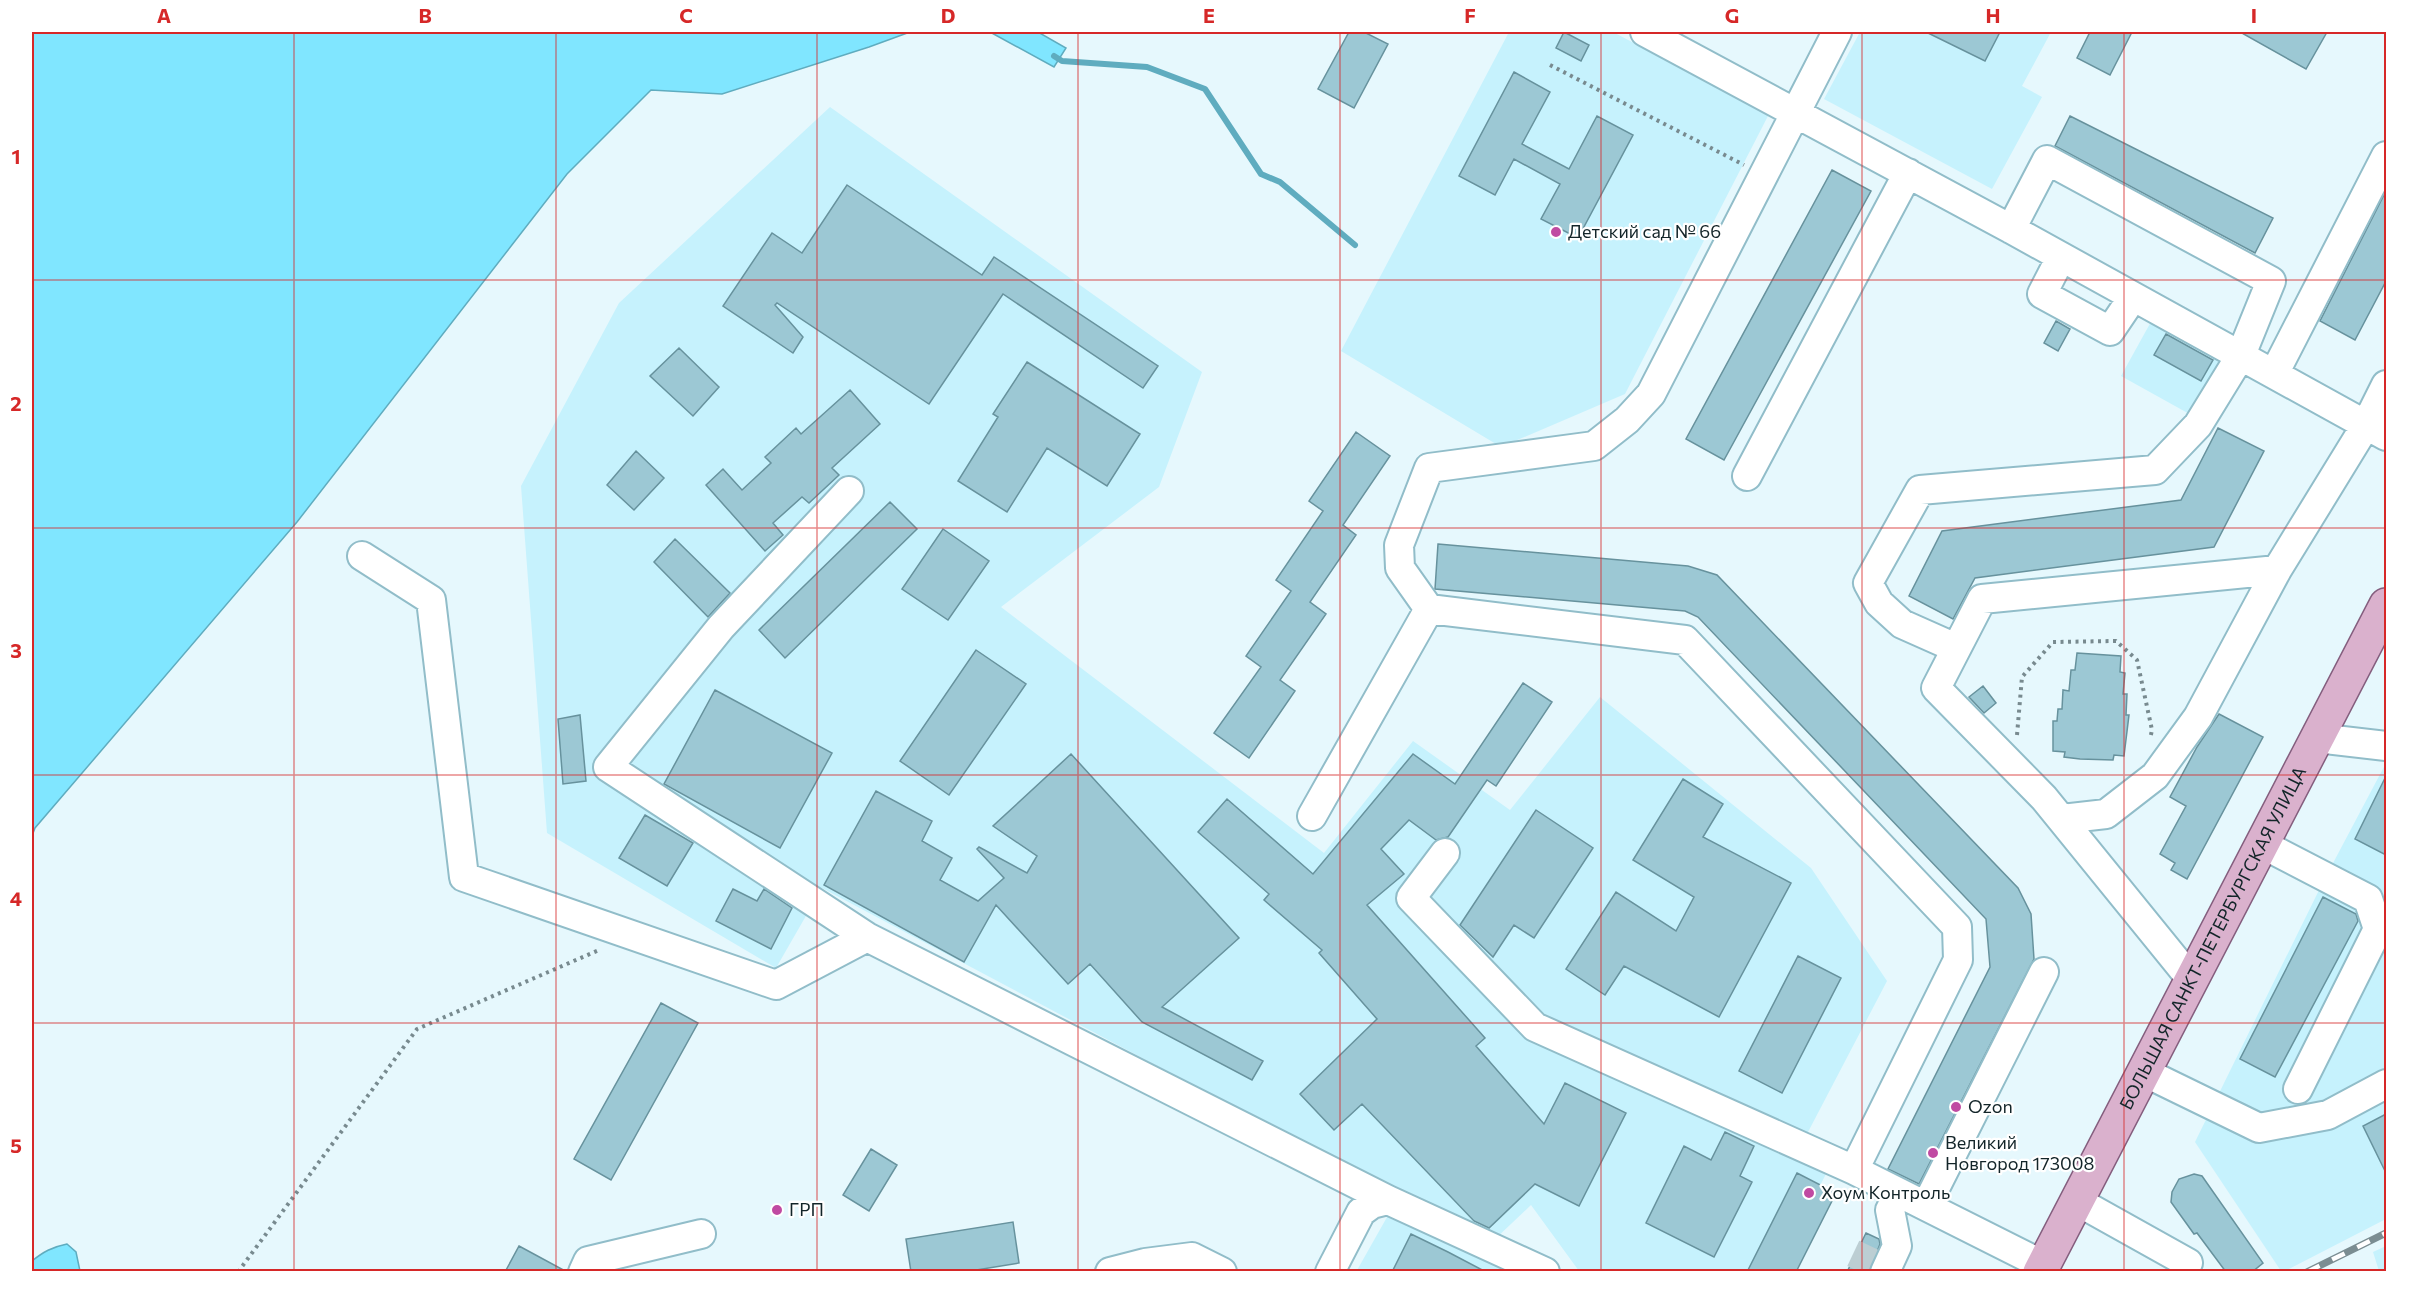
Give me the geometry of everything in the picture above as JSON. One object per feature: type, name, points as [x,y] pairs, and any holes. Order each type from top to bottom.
[{"type":"main road","name":"БОЛЬШАЯ САНКТ-ПЕТЕРБУРГСКАЯ УЛИЦА","points":[[2042,1268],[2386,605]]},
{"type":"street","points":[[1644,32],[2011,229],[2376,431]]},
{"type":"street","points":[[1837,32],[1651,394],[1627,420],[1594,446],[1429,468],[1399,545],[1400,568],[1429,609],[1685,640],[1957,927],[1958,960],[1854,1170]]},
{"type":"street","points":[[2274,375],[2386,156]]},
{"type":"street","points":[[1956,648],[1902,624],[1879,603],[1868,583],[1920,489],[2155,470],[2198,425],[2241,355],[2271,281],[2047,160],[2011,229]]},
{"type":"street","points":[[1747,476],[1908,173]]},
{"type":"street","points":[[2061,257],[2043,294],[2100,326],[2110,331],[2133,297]]},
{"type":"street","points":[[2061,819],[2106,814],[2155,776],[2198,717],[2277,570],[2376,431],[2386,385]]},
{"type":"street","points":[[849,491],[721,627],[608,767],[867,937],[1388,1200],[1545,1272]]},
{"type":"street","points":[[362,556],[431,600],[464,877],[776,985],[867,937]]},
{"type":"street","points":[[2191,979],[2061,819],[2016,769],[1936,688],[1982,599],[2277,570]]},
{"type":"street","points":[[1312,816],[1429,609]]},
{"type":"street","points":[[2317,738],[2386,746]]},
{"type":"street","points":[[2262,844],[2368,899],[2378,929],[2298,1089]]},
{"type":"street","points":[[1445,853],[1411,898],[1535,1027],[1854,1170],[1894,1201],[1926,1206],[2042,1268]]},
{"type":"street","points":[[1926,1206],[2044,972]]},
{"type":"street","points":[[2144,1072],[2259,1128],[2328,1115],[2386,1084]]},
{"type":"street","points":[[1330,1272],[1361,1212],[1372,1203],[1388,1200]]},
{"type":"street","points":[[1876,1238],[1894,1201]]},
{"type":"street","points":[[1885,1272],[1897,1246],[1894,1201]]},
{"type":"street","points":[[2077,1201],[2188,1263]]},
{"type":"street","points":[[583,1272],[588,1261],[701,1234]]},
{"type":"street","points":[[1116,1271],[1145,1263],[1192,1257],[1222,1272]]},
{"type":"path","points":[[1550,65],[1750,169]]},
{"type":"path","points":[[2016,769],[2018,708],[2022,677],[2053,642],[2116,640],[2137,660],[2152,730],[2150,741]]},
{"type":"path","points":[[238,1272],[417,1029],[632,935]]},
{"type":"shaded area","name":"Детский сад № 66","points":[[1509,32],[1613,32],[1769,114],[1625,394],[1501,447],[1341,351]]},
{"type":"shaded area","points":[[1860,32],[2051,32],[2022,86],[2042,97],[1992,189],[1824,99]]},
{"type":"shaded area","points":[[830,107],[1202,372],[1159,487],[1001,607],[1324,853],[1413,741],[1510,810],[1600,697],[1811,868],[1887,981],[1796,1155],[1827,1172],[1776,1271],[1579,1271],[1531,1205],[1493,1241],[1274,1128],[822,888],[776,968],[547,833],[521,486],[619,303]]},
{"type":"shaded area","points":[[2152,320],[2224,360],[2193,416],[2121,376]]},
{"type":"shaded area","points":[[2386,763],[2386,1219],[2281,1271],[2195,1142],[2323,882]]},
{"type":"shaded area","points":[[1395,1203],[1537,1272],[1356,1272]]},
{"type":"shaded area","points":[[2386,1246],[2386,1271],[2379,1271],[2373,1252]]},
{"type":"water","points":[[32,32],[910,32],[722,94],[651,90],[567,174],[297,522],[35,828],[32,836]]},
{"type":"water","points":[[990,32],[1038,32],[1066,48],[1054,67]]},
{"type":"water","points":[[67,1244],[76,1252],[80,1271],[32,1271],[32,1261],[52,1248]]},
{"type":"building","points":[[1349,32],[1364,32],[1388,44],[1354,108],[1318,89]]},
{"type":"building","points":[[1564,32],[1589,45],[1581,61],[1556,48]]},
{"type":"building","points":[[1926,32],[2000,32],[1985,61]]},
{"type":"building","points":[[2090,32],[2132,32],[2110,75],[2077,58]]},
{"type":"building","points":[[2240,32],[2327,32],[2306,69]]},
{"type":"building","points":[[1514,72],[1550,92],[1522,144],[1569,169],[1597,116],[1633,135],[1578,238],[1541,219],[1560,184],[1514,159],[1495,195],[1459,176]]},
{"type":"building","points":[[2070,116],[2273,218],[2255,253],[2055,146]]},
{"type":"building","points":[[1832,170],[1871,191],[1724,460],[1686,439]]},
{"type":"building","points":[[847,185],[982,275],[994,257],[1158,366],[1143,388],[1003,294],[929,404],[777,303],[775,305],[803,337],[793,353],[723,306],[772,233],[802,253]]},
{"type":"building","points":[[2386,191],[2386,281],[2355,340],[2320,321]]},
{"type":"building","points":[[2056,321],[2070,329],[2058,351],[2044,343]]},
{"type":"building","points":[[2166,334],[2213,360],[2201,381],[2154,355]]},
{"type":"building","points":[[679,348],[719,387],[693,416],[650,376]]},
{"type":"building","points":[[1027,362],[1140,434],[1107,486],[1047,448],[1007,512],[958,481],[998,417],[993,414]]},
{"type":"building","points":[[850,390],[880,424],[832,468],[839,475],[809,503],[802,497],[773,523],[783,535],[765,551],[706,485],[723,469],[742,490],[771,463],[765,457],[796,428],[801,434]]},
{"type":"building","points":[[2218,428],[2264,451],[2214,547],[1975,578],[1953,619],[1909,596],[1942,531],[2181,500]]},
{"type":"building","points":[[1356,432],[1390,456],[1343,525],[1356,535],[1310,602],[1326,614],[1280,680],[1295,691],[1249,758],[1214,733],[1261,667],[1246,656],[1291,591],[1276,580],[1323,511],[1309,501]]},
{"type":"building","points":[[636,451],[664,478],[634,510],[607,485]]},
{"type":"building","points":[[890,502],[917,529],[785,658],[759,630]]},
{"type":"building","points":[[943,529],[989,561],[948,620],[902,589]]},
{"type":"building","points":[[675,539],[730,593],[708,617],[654,562]]},
{"type":"building","points":[[1438,544],[1688,566],[1717,575],[2018,888],[2031,914],[2034,959],[1919,1184],[1888,1169],[1990,967],[1986,919],[1698,617],[1685,611],[1435,589]]},
{"type":"building","points":[[976,650],[1026,684],[949,795],[900,761]]},
{"type":"building","points":[[2077,653],[2121,656],[2120,672],[2125,673],[2123,694],[2127,694],[2126,715],[2129,715],[2124,756],[2114,755],[2113,760],[2080,759],[2064,757],[2065,752],[2053,751],[2053,721],[2057,721],[2058,709],[2062,709],[2063,690],[2069,691],[2071,670],[2075,670]]},
{"type":"building","points":[[1523,683],[1552,702],[1496,786],[1487,780],[1448,837],[1436,840],[1409,820],[1381,849],[1404,874],[1367,905],[1485,1038],[1476,1046],[1544,1124],[1565,1083],[1626,1113],[1579,1206],[1535,1184],[1489,1228],[1474,1221],[1362,1104],[1334,1130],[1300,1094],[1377,1019],[1319,953],[1322,950],[1264,900],[1269,894],[1198,832],[1227,799],[1313,874],[1413,754],[1455,784]]},
{"type":"building","points":[[1983,686],[1996,703],[1984,713],[1969,697]]},
{"type":"building","points":[[715,690],[832,753],[780,848],[664,784]]},
{"type":"building","points":[[2219,714],[2263,737],[2187,879],[2171,870],[2175,863],[2160,854],[2186,806],[2170,797],[2197,747]]},
{"type":"building","points":[[580,715],[586,781],[563,784],[558,719]]},
{"type":"building","points":[[1071,754],[1239,938],[1162,1007],[1263,1061],[1252,1080],[1142,1022],[1090,964],[1068,984],[996,905],[964,962],[824,885],[876,791],[932,821],[922,841],[952,858],[940,880],[978,901],[1004,878],[977,849],[979,847],[1027,873],[1037,856],[993,826]]},
{"type":"building","points":[[2386,776],[2386,855],[2355,839]]},
{"type":"building","points":[[1683,779],[1723,804],[1703,837],[1791,883],[1719,1017],[1624,966],[1605,995],[1566,969],[1616,892],[1676,931],[1694,897],[1633,860]]},
{"type":"building","points":[[1536,810],[1593,848],[1534,938],[1514,925],[1493,957],[1460,925]]},
{"type":"building","points":[[645,815],[693,843],[667,886],[619,858]]},
{"type":"building","points":[[733,889],[757,901],[764,889],[792,908],[771,949],[716,921]]},
{"type":"building","points":[[2323,897],[2356,914],[2358,921],[2275,1077],[2240,1059]]},
{"type":"building","points":[[1798,956],[1841,978],[1782,1093],[1739,1071]]},
{"type":"building","points":[[661,1003],[698,1023],[611,1180],[574,1159]]},
{"type":"building","points":[[2386,1114],[2386,1173],[2363,1126]]},
{"type":"building","points":[[1725,1132],[1754,1146],[1740,1176],[1752,1182],[1714,1257],[1646,1223],[1684,1146],[1711,1160]]},
{"type":"building","points":[[871,1149],[897,1165],[869,1211],[843,1195]]},
{"type":"building","points":[[1797,1173],[1836,1193],[1796,1272],[1747,1272]]},
{"type":"building","points":[[2194,1174],[2202,1176],[2263,1263],[2252,1272],[2226,1272],[2171,1202],[2172,1192],[2179,1179]]},
{"type":"building","points":[[1013,1222],[1019,1263],[964,1272],[911,1272],[906,1239]]},
{"type":"building","points":[[1866,1233],[1879,1239],[1880,1244],[1869,1272],[1847,1272]]},
{"type":"building","points":[[1411,1234],[1448,1252],[1486,1272],[1392,1272]]},
{"type":"building","points":[[519,1246],[567,1272],[505,1272]]},
{"type":"waterway","points":[[1054,56],[1062,61],[1147,67],[1205,89],[1261,174],[1280,182],[1355,245]]},
{"type":"tunnel","points":[[1860,1272],[1876,1238]]},
{"type":"railway","points":[[2307,1272],[2386,1233]]},
{"type":"place","name":"Детский сад № 66","points":[[1556,232]]},
{"type":"place","name":"Ozon","points":[[1956,1107]]},
{"type":"place","name":"Великий Новгород 173008","points":[[1933,1153]]},
{"type":"place","name":"Хоум Контроль","points":[[1809,1193]]},
{"type":"place","name":"ГРП","points":[[777,1210]]}]
